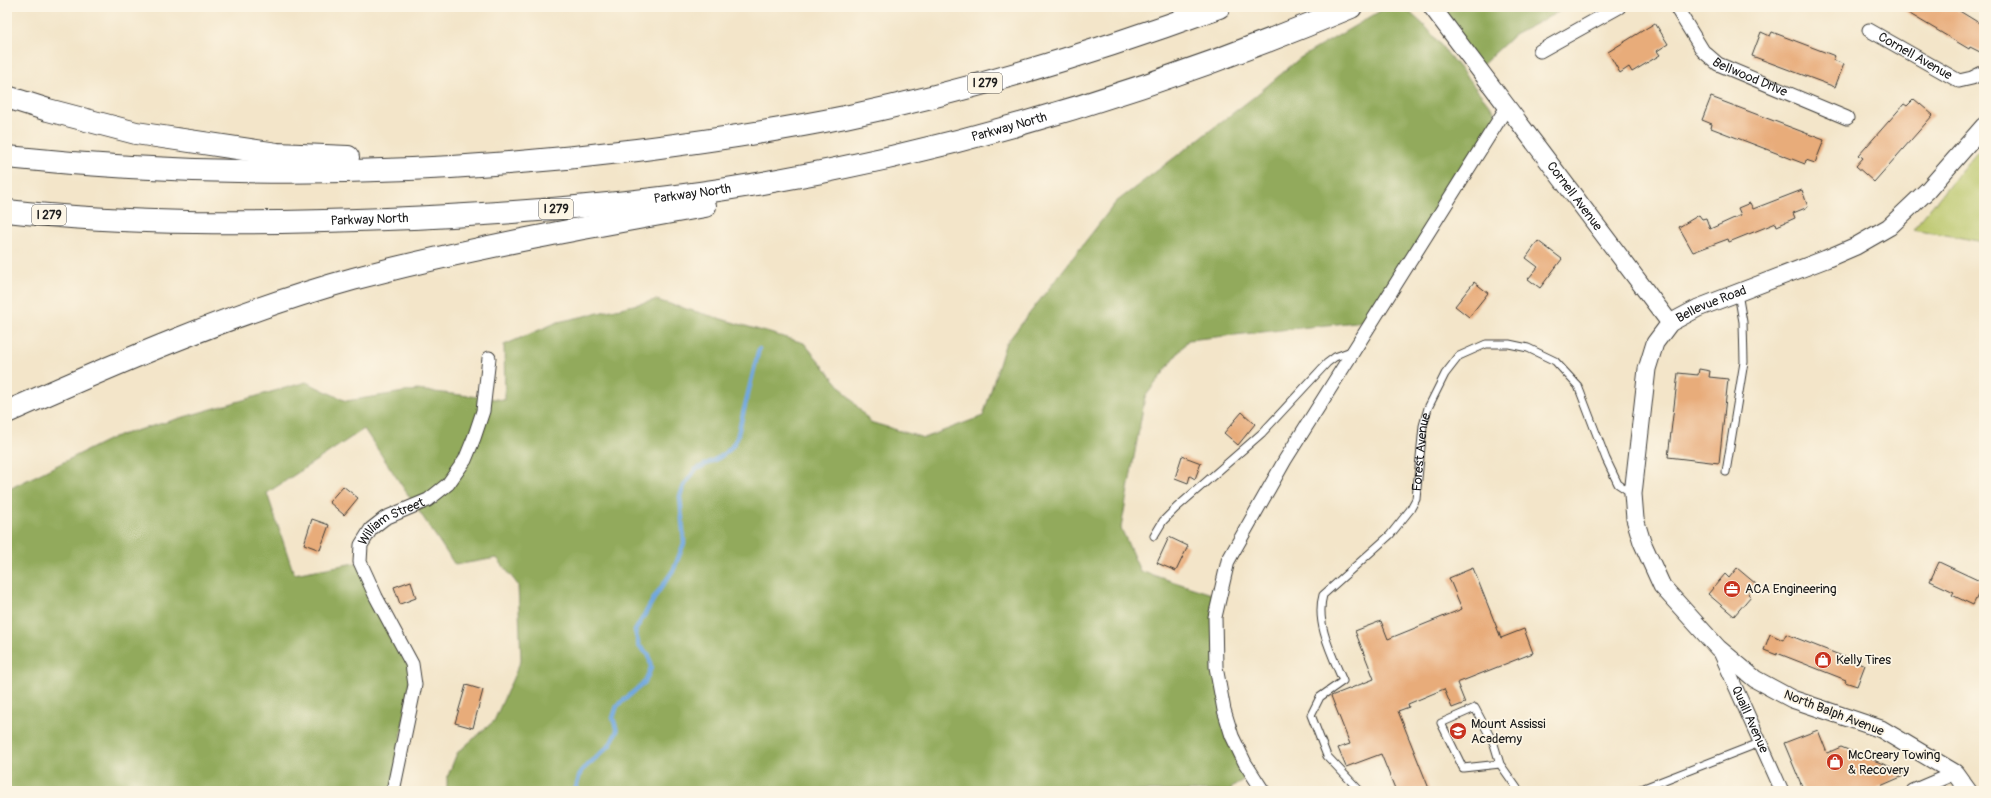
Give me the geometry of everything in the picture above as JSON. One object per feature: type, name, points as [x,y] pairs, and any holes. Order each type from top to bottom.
[{"type":"highway","name":"I 279","points":[[7,157],[125,167],[264,172],[360,171],[507,164],[686,143],[844,117],[923,98],[1060,61],[1122,42],[1219,7]]},
{"type":"highway","name":"Parkway North","points":[[7,210],[61,216],[145,220],[304,222],[458,216],[587,207],[756,184],[899,155],[1013,126],[1139,89],[1215,61],[1350,7]]},
{"type":"highway","points":[[7,97],[48,110],[136,133],[277,154],[507,164]]},
{"type":"highway","points":[[7,412],[107,368],[234,318],[353,279],[537,236],[831,184],[900,166],[1013,126]]},
{"type":"street","name":"Cornell Avenue","points":[[1432,7],[1670,323]]},
{"type":"street","points":[[1540,51],[1619,7]]},
{"type":"street","name":"Bellwood Drive","points":[[1676,7],[1703,51],[1718,64],[1847,118]]},
{"type":"street","name":"Cornell Avenue","points":[[1869,30],[1959,81],[1972,78],[1984,72]]},
{"type":"street","points":[[1263,791],[1245,763],[1232,736],[1224,710],[1216,667],[1215,617],[1218,596],[1228,561],[1285,460],[1508,107]]},
{"type":"street","name":"Bellevue Road","points":[[1718,648],[1662,586],[1642,542],[1635,519],[1633,494],[1647,369],[1656,343],[1670,323],[1698,308],[1826,259],[1856,246],[1889,227],[1928,190],[1984,126]]},
{"type":"street","name":"William Street","points":[[393,791],[415,685],[412,664],[376,597],[360,562],[362,545],[371,529],[385,518],[428,500],[448,484],[465,460],[483,411],[489,358]]},
{"type":"street","name":"Quaill Avenue","points":[[1718,648],[1762,742],[1782,791]]},
{"type":"street","name":"North Balph Avenue","points":[[1718,648],[1755,679],[1792,699],[1881,729],[1955,773],[1968,791]]},
{"type":"street","points":[[1913,791],[1955,773]]},
{"type":"lane","points":[[1726,472],[1744,362],[1743,322],[1738,293]]},
{"type":"lane","name":"Forest Avenue","points":[[1360,791],[1327,756],[1311,715],[1320,697],[1343,681],[1327,644],[1320,605],[1323,595],[1390,535],[1410,510],[1416,499],[1423,426],[1428,408],[1445,374],[1459,356],[1486,344],[1509,344],[1528,348],[1554,361],[1578,386],[1606,459],[1618,484],[1633,494]]},
{"type":"lane","points":[[1154,536],[1163,521],[1262,433],[1327,363],[1335,357],[1356,349]]},
{"type":"lane","points":[[1500,764],[1463,768],[1441,723],[1475,708],[1494,744],[1500,764],[1520,791]]},
{"type":"lane","points":[[1632,791],[1644,788],[1762,742]]},
{"type":"green space","points":[[1387,7],[1404,7],[1426,27],[1500,118],[1374,320],[1188,340],[1145,397],[1121,528],[1140,571],[1218,596],[1224,710],[1252,773],[1228,791],[447,791],[447,778],[457,753],[494,721],[521,660],[518,585],[497,558],[455,565],[364,429],[267,493],[294,574],[360,562],[412,664],[393,791],[7,791],[7,490],[114,437],[306,382],[346,401],[417,390],[505,400],[504,345],[558,322],[656,300],[804,343],[870,422],[924,438],[983,416],[1005,345],[1116,202],[1254,97],[1300,58]]},
{"type":"green space","points":[[1432,7],[1568,7],[1514,35],[1478,69]]},
{"type":"green space","points":[[1984,144],[1984,242],[1913,229]]},
{"type":"building","points":[[1898,7],[1953,7],[1984,26],[1984,45],[1980,52],[1970,47],[1969,49]]},
{"type":"building","points":[[1655,23],[1668,44],[1657,51],[1660,55],[1632,72],[1629,67],[1620,73],[1608,52]]},
{"type":"building","points":[[1761,32],[1770,36],[1772,32],[1835,56],[1833,60],[1844,64],[1835,87],[1752,56]]},
{"type":"building","points":[[1711,97],[1824,140],[1815,163],[1806,160],[1805,164],[1711,128],[1712,124],[1702,120]]},
{"type":"building","points":[[1914,99],[1933,115],[1874,182],[1856,166],[1863,158],[1859,155],[1904,104],[1907,106]]},
{"type":"building","points":[[1802,190],[1808,207],[1793,213],[1795,218],[1777,226],[1776,223],[1729,242],[1728,239],[1693,252],[1679,227],[1699,215],[1702,219],[1706,218],[1710,229],[1741,215],[1738,208],[1750,203],[1753,209]]},
{"type":"building","points":[[1538,241],[1562,259],[1540,288],[1528,279],[1538,267],[1526,258]]},
{"type":"building","points":[[1474,282],[1488,293],[1469,317],[1455,306]]},
{"type":"building","points":[[1699,369],[1710,371],[1709,377],[1728,379],[1719,463],[1668,457],[1678,373],[1698,375]]},
{"type":"building","points":[[1242,412],[1255,424],[1238,445],[1224,433]]},
{"type":"building","points":[[1182,456],[1201,463],[1195,479],[1190,476],[1188,483],[1175,478]]},
{"type":"building","points":[[343,486],[358,498],[344,515],[329,502]]},
{"type":"building","points":[[312,519],[329,525],[320,550],[304,544]]},
{"type":"building","points":[[1169,537],[1188,546],[1176,571],[1157,563]]},
{"type":"building","points":[[1939,562],[1984,583],[1973,605],[1952,595],[1954,592],[1930,581]]},
{"type":"building","points":[[1473,568],[1501,638],[1524,629],[1533,653],[1457,683],[1465,703],[1452,708],[1444,689],[1408,704],[1409,707],[1398,711],[1430,791],[1396,791],[1381,754],[1346,767],[1338,748],[1350,744],[1331,696],[1374,679],[1355,631],[1381,621],[1388,639],[1462,609],[1449,578]]},
{"type":"building","name":"ACA Engineering","points":[[1737,568],[1756,584],[1748,594],[1751,596],[1734,616],[1708,594],[1725,574],[1729,578]]},
{"type":"building","points":[[411,581],[416,598],[400,604],[394,587]]},
{"type":"building","name":"Kelly Tires","points":[[1770,634],[1783,640],[1786,634],[1865,665],[1857,686],[1845,682],[1846,680],[1777,653],[1777,655],[1764,650]]},
{"type":"building","points":[[466,685],[483,690],[473,728],[455,723]]},
{"type":"building","name":"McCreary Towing & Recovery","points":[[1818,730],[1827,753],[1841,747],[1908,774],[1869,791],[1804,791],[1784,743]]},
{"type":"waterway","points":[[575,791],[581,771],[610,745],[617,731],[613,718],[617,706],[645,682],[651,668],[649,655],[639,646],[635,631],[656,595],[674,569],[684,543],[680,496],[684,486],[695,470],[720,457],[731,448],[737,438],[759,349]]},
{"type":"place","name":"ACA Engineering","points":[[1732,589]]},
{"type":"place","name":"Kelly Tires","points":[[1823,660]]},
{"type":"place","name":"Mount Assissi Academy","points":[[1458,731]]},
{"type":"place","name":"McCreary Towing & Recovery","points":[[1835,762]]}]
